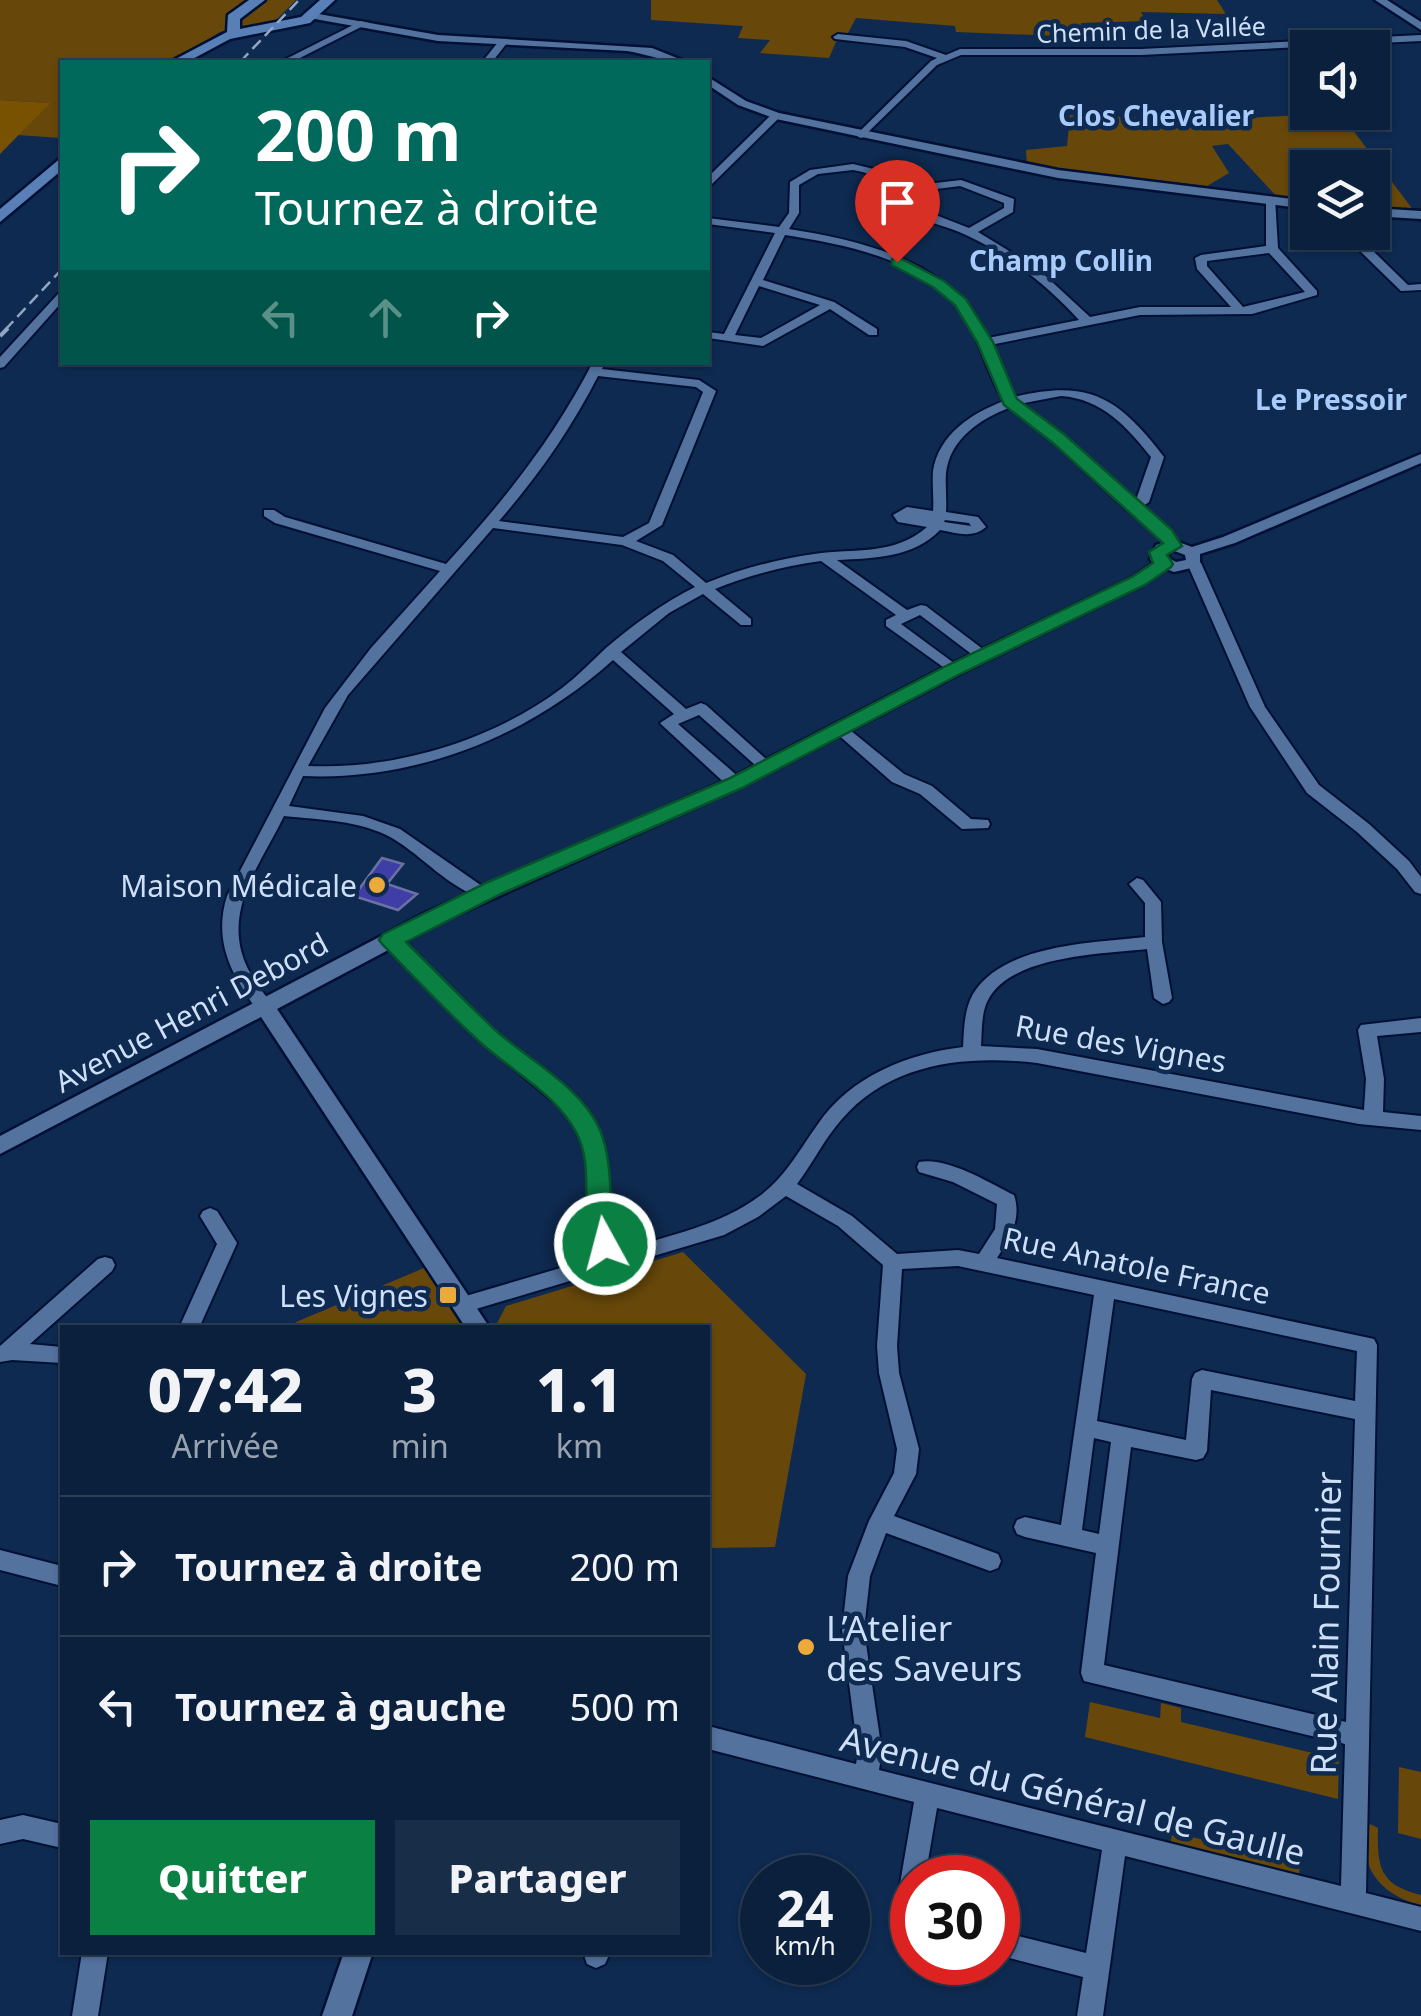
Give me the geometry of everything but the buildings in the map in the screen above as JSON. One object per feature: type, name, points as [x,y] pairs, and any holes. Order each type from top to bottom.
[{"type":"main road","points":[[180,60],[205,44],[234,33],[313,16],[328,0]]},
{"type":"main road","points":[[251,29],[242,18],[252,4]]},
{"type":"main road","points":[[234,33],[233,18],[252,4]]},
{"type":"main road","points":[[0,218],[60,164]]},
{"type":"street","points":[[1380,0],[1421,27]]},
{"type":"street","points":[[313,16],[438,38],[627,48],[652,51],[676,60]]},
{"type":"street","points":[[321,42],[330,29],[330,18]]},
{"type":"street","points":[[289,60],[364,22]]},
{"type":"street","name":"Chemin de la Vallée","points":[[838,37],[906,44],[944,57],[974,51],[1141,52],[1421,38]]},
{"type":"street","points":[[489,60],[502,43]]},
{"type":"street","points":[[862,135],[944,57]]},
{"type":"street","points":[[710,81],[742,103],[776,116],[862,135],[1058,174],[1252,193],[1290,202]]},
{"type":"street","points":[[710,180],[776,116]]},
{"type":"street","points":[[728,338],[796,205],[794,184],[817,171],[863,169],[888,180],[913,209],[969,232],[1038,273],[1086,320]]},
{"type":"street","points":[[898,192],[961,183],[1010,201],[1009,210],[969,232]]},
{"type":"street","points":[[985,342],[1140,311],[1241,311],[1314,292],[1272,249],[1271,200]]},
{"type":"street","points":[[1390,213],[1421,215]]},
{"type":"street","points":[[710,221],[783,230],[856,247],[922,274],[960,302],[985,342],[1010,402],[1059,439],[1132,508],[1166,534],[1173,546],[1193,557],[1258,707],[1314,789],[1402,864],[1421,888]]},
{"type":"street","points":[[1241,311],[1202,267],[1201,258],[1272,249]]},
{"type":"street","points":[[1365,250],[1405,289],[1421,287]]},
{"type":"street","points":[[758,282],[830,304],[872,332]]},
{"type":"street","points":[[0,364],[60,298]]},
{"type":"street","points":[[710,335],[764,342],[830,304]]},
{"type":"street","points":[[477,1325],[264,1006],[236,960],[230,920],[239,889],[344,692],[490,524],[562,432],[596,367],[699,384],[710,391],[655,525],[625,541]]},
{"type":"street","points":[[301,771],[350,770],[403,762],[486,738],[553,702],[653,617],[705,588],[781,564],[897,550],[920,541],[941,521],[936,479],[947,447],[972,420],[1010,402],[1044,396],[1088,396],[1123,419],[1158,457],[1142,502],[1132,508]]},
{"type":"street","points":[[1173,546],[1158,552],[1158,558],[1174,568],[1229,540],[1421,458]]},
{"type":"street","points":[[269,513],[280,520],[451,570]]},
{"type":"street","points":[[490,524],[625,541],[668,558],[746,622]]},
{"type":"street","points":[[655,525],[668,558]]},
{"type":"street","points":[[824,557],[906,616]]},
{"type":"street","name":"Avenue Henri Debord","points":[[0,1146],[484,893],[735,784],[955,669],[1138,581],[1164,564]]},
{"type":"street","points":[[955,669],[892,622],[921,609],[983,656]]},
{"type":"street","points":[[611,651],[684,715]]},
{"type":"street","points":[[735,784],[668,724],[701,708],[768,768]]},
{"type":"street","points":[[840,730],[898,778],[926,790],[968,825],[982,824]]},
{"type":"street","points":[[280,810],[340,817],[389,832],[406,839],[454,878],[484,893]]},
{"type":"street","points":[[1137,884],[1153,902],[1154,942],[1163,998]]},
{"type":"street","points":[[390,940],[488,1037],[567,1102],[587,1128],[597,1158],[599,1224],[612,1260]]},
{"type":"street","points":[[970,1052],[980,998],[1008,970],[1036,959],[1154,942]]},
{"type":"street","points":[[1374,1119],[1375,1079],[1367,1030],[1421,1024]]},
{"type":"street","name":"Rue des Vignes","points":[[466,1304],[717,1229],[749,1214],[784,1186],[841,1108],[871,1084],[918,1062],[970,1052],[1038,1056],[1374,1119],[1421,1123]]},
{"type":"street","points":[[926,1167],[958,1176],[1008,1200],[1005,1230],[984,1263]]},
{"type":"street","points":[[784,1186],[845,1221],[893,1262],[889,1373],[908,1449],[905,1474],[880,1521],[859,1576],[853,1630],[870,1752],[866,1778]]},
{"type":"street","points":[[190,1325],[227,1243],[210,1216]]},
{"type":"street","name":"Rue Anatole France","points":[[893,1262],[958,1258],[1367,1345]]},
{"type":"street","points":[[4,1355],[105,1265]]},
{"type":"street","points":[[1070,1538],[1105,1290]]},
{"type":"street","name":"Rue Alain Fournier","points":[[1354,1902],[1367,1345]]},
{"type":"street","points":[[4,1355],[60,1355]]},
{"type":"street","points":[[1086,1427],[1196,1450],[1202,1379],[1365,1412]]},
{"type":"street","points":[[1122,1436],[1092,1673],[1358,1736]]},
{"type":"street","points":[[880,1521],[990,1561]]},
{"type":"street","points":[[1025,1527],[1108,1546]]},
{"type":"street","points":[[0,1560],[60,1575]]},
{"type":"street","name":"Avenue du Général de Gaulle","points":[[710,1739],[1421,1918]]},
{"type":"street","points":[[917,1855],[928,1795]]},
{"type":"street","points":[[0,1832],[23,1827],[60,1836]]},
{"type":"street","points":[[1090,2016],[1114,1841]]},
{"type":"street","points":[[1020,1949],[1097,1968]]},
{"type":"street","points":[[85,2016],[95,1955]]},
{"type":"street","points":[[337,2016],[358,1955]]},
{"type":"shaded area","points":[[0,0],[296,0],[271,25],[220,32],[174,60],[60,60],[60,138],[17,135],[49,103],[0,100]]},
{"type":"shaded area","points":[[651,0],[1217,0],[1226,14],[1141,12],[1146,21],[1081,23],[1084,37],[956,32],[955,26],[856,18],[847,35],[839,35],[829,58],[760,53],[770,40],[738,38],[743,26],[651,20]]},
{"type":"shaded area","points":[[0,100],[50,103],[0,154]]},
{"type":"shaded area","points":[[1070,115],[1208,120],[1290,116],[1290,130],[1353,130],[1368,150],[1290,150],[1290,199],[1278,198],[1228,144],[1212,146],[1229,173],[1207,186],[1027,165],[1026,150],[1067,146]]},
{"type":"shaded area","points":[[1390,179],[1414,211],[1390,209]]},
{"type":"shaded area","points":[[683,1252],[806,1374],[775,1547],[710,1548],[710,1325],[496,1325],[506,1306]]},
{"type":"shaded area","points":[[424,1268],[461,1325],[294,1325]]},
{"type":"shaded area","points":[[1090,1702],[1160,1718],[1161,1703],[1181,1708],[1181,1722],[1330,1757],[1334,1748],[1339,1750],[1338,1799],[1085,1737]]},
{"type":"shaded area","points":[[1399,1767],[1421,1772],[1421,1839],[1398,1833]]},
{"type":"shaded area","points":[[1370,1824],[1378,1828],[1383,1872],[1396,1886],[1421,1895],[1421,1905],[1394,1894],[1375,1876],[1366,1853]]},
{"type":"shaded area","points":[[1172,1832],[1300,1864],[1299,1875],[1171,1842]]},
{"type":"railway","points":[[242,60],[299,0]]},
{"type":"railway","points":[[5,330],[60,271]]},
{"type":"railway","points":[[0,336],[8,328]]},
{"type":"place","name":"Maison Médicale","points":[[377,885]]},
{"type":"place","name":"Les Vignes","points":[[448,1295]]},
{"type":"place","name":"L’Atelier des Saveurs","points":[[806,1647]]},
{"type":"district","name":"Clos Chevalier","points":[[1156,115]]},
{"type":"district","name":"Champ Collin","points":[[1061,260]]},
{"type":"district","name":"Le Pressoir","points":[[1331,399]]},
{"type":"route","points":[[605,1244],[599,1224],[597,1158],[587,1128],[567,1102],[488,1037],[390,940],[496,888],[768,768],[955,669],[1138,581],[1164,564],[1158,552],[1173,546],[1166,534],[1132,508],[1059,439],[1010,402],[985,342],[960,302],[939,284],[897,262]]}]
